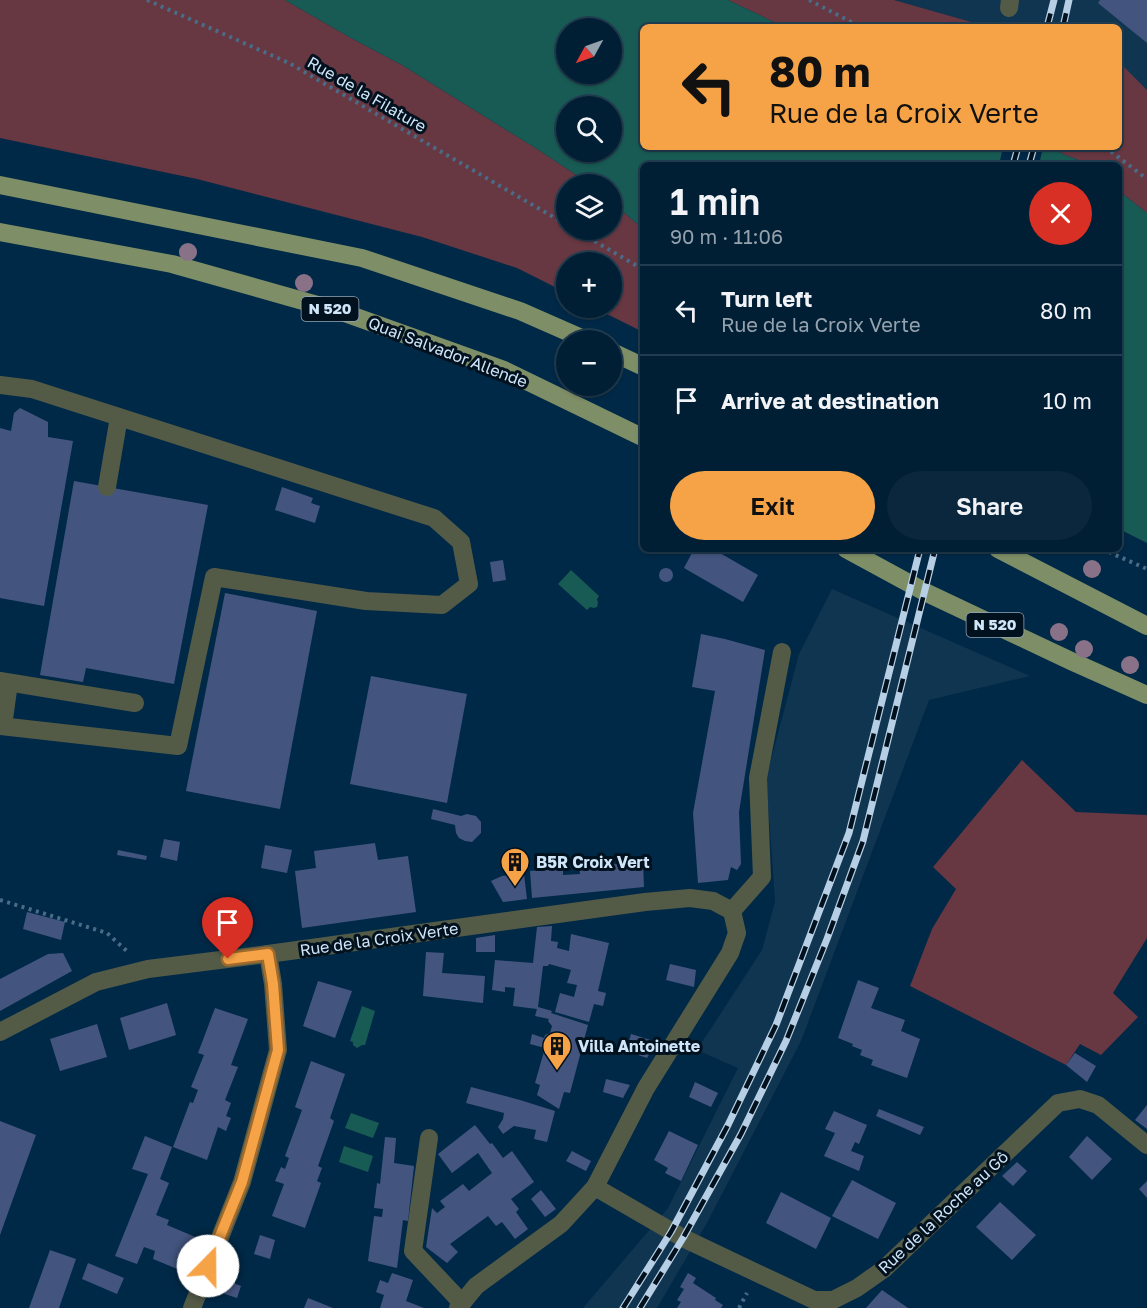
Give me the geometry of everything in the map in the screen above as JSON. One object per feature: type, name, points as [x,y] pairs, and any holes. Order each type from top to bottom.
[{"type":"main road","points":[[0,185],[362,258],[520,311],[563,330]]},
{"type":"main road","name":"Quai Salvador Allende","points":[[0,232],[172,264],[342,312],[504,370],[640,436]]},
{"type":"main road","points":[[622,356],[640,364]]},
{"type":"main road","name":"N 520","points":[[852,552],[927,593],[1147,695]]},
{"type":"main road","points":[[1004,552],[1147,626]]},
{"type":"street","points":[[0,385],[32,389],[434,519],[462,542],[469,584],[442,605],[366,601],[214,576],[177,746],[1,726],[5,682],[70,686],[135,704]]},
{"type":"street","points":[[107,487],[119,417]]},
{"type":"street","points":[[429,1138],[413,1251],[460,1306],[476,1286],[561,1224],[595,1187],[646,1088],[730,953],[737,933],[732,911],[762,877],[758,778],[782,652]]},
{"type":"street","name":"Rue de la Croix Verte","points":[[0,1032],[96,982],[148,969],[645,902],[690,898],[713,901],[732,911]]},
{"type":"street","points":[[192,1308],[242,1182],[278,1050],[273,984],[268,954]]},
{"type":"street","name":"Rue de la Roche au Gô","points":[[595,1187],[670,1232],[814,1300],[837,1304],[884,1269],[1058,1103],[1080,1099],[1098,1106],[1147,1145]]},
{"type":"path","name":"Rue de la Filature","points":[[147,0],[289,63],[556,219]]},
{"type":"path","points":[[809,0],[855,24]]},
{"type":"path","points":[[1109,150],[1147,179]]},
{"type":"path","points":[[592,240],[640,267]]},
{"type":"path","points":[[1109,552],[1147,569]]},
{"type":"path","points":[[0,900],[107,933],[148,969]]},
{"type":"shaded area","points":[[0,0],[285,0],[402,65],[575,174],[556,174],[556,240],[622,240],[622,211],[640,226],[640,330],[615,318],[622,318],[622,252],[556,252],[556,288],[517,268],[422,237],[197,179],[0,138]]},
{"type":"shaded area","points":[[285,0],[728,0],[778,24],[640,24],[640,150],[1056,150],[1084,162],[640,162],[640,226],[622,211],[622,174],[575,174],[557,162],[622,162],[622,96],[556,96],[556,162],[402,65]]},
{"type":"shaded area","points":[[728,0],[894,0],[978,24],[778,24]]},
{"type":"shaded area","points":[[894,0],[1147,0],[1147,90],[1122,66],[1122,24],[978,24]]},
{"type":"shaded area","points":[[1122,65],[1147,90],[1147,213],[1122,193],[1122,162],[1084,162],[1056,150],[1122,150]]},
{"type":"shaded area","points":[[1122,193],[1147,213],[1147,543],[1122,530]]},
{"type":"shaded area","points":[[571,570],[599,596],[597,607],[590,607],[587,610],[558,584]]},
{"type":"shaded area","points":[[832,589],[1030,676],[929,700],[801,1041],[708,1221],[657,1308],[583,1308],[668,1208],[738,1068],[697,1050],[762,950],[775,902],[766,779],[799,654]]},
{"type":"shaded area","points":[[1022,760],[1076,812],[1147,815],[1147,938],[1113,993],[1138,1017],[1101,1055],[1080,1044],[1066,1065],[910,986],[932,929],[956,889],[933,867]]},
{"type":"shaded area","points":[[362,1006],[375,1011],[365,1045],[357,1048],[350,1041]]},
{"type":"shaded area","points":[[351,1113],[379,1123],[373,1138],[345,1128]]},
{"type":"shaded area","points":[[344,1146],[373,1156],[368,1172],[339,1162]]},
{"type":"pier","points":[[1002,150],[1042,150],[1040,162],[1000,162]]},
{"type":"building","points":[[1100,0],[1147,0],[1147,43],[1098,3]]},
{"type":"building","points":[[20,408],[48,422],[48,437],[73,441],[44,606],[0,598],[0,428],[11,431],[14,413]]},
{"type":"building","points":[[74,481],[208,505],[174,684],[86,668],[83,682],[40,675]]},
{"type":"building","points":[[282,487],[313,498],[311,503],[320,506],[315,523],[275,510]]},
{"type":"building","points":[[692,552],[718,552],[758,575],[743,602],[684,568]]},
{"type":"building","points":[[503,560],[506,580],[493,582],[490,562]]},
{"type":"building","points":[[666,568],[671,570],[673,575],[671,580],[666,582],[661,580],[659,575],[661,570]]},
{"type":"building","points":[[225,593],[317,611],[280,809],[186,791]]},
{"type":"building","points":[[701,634],[765,650],[739,812],[741,864],[737,870],[731,867],[728,880],[698,883],[693,813],[715,691],[692,687]]},
{"type":"building","points":[[371,676],[467,694],[447,803],[350,784]]},
{"type":"building","points":[[433,809],[461,816],[467,814],[476,816],[481,822],[481,833],[472,842],[459,838],[455,825],[431,819]]},
{"type":"building","points":[[164,839],[180,842],[177,861],[160,857]]},
{"type":"building","points":[[375,843],[378,860],[408,856],[416,912],[302,928],[295,871],[316,868],[314,851]]},
{"type":"building","points":[[265,845],[292,850],[287,873],[261,868]]},
{"type":"building","points":[[118,850],[147,856],[146,860],[117,855]]},
{"type":"building","points":[[643,862],[644,887],[532,898],[530,871],[563,868],[563,875],[580,874],[579,867]]},
{"type":"building","name":"B5R Croix Vert","points":[[524,874],[527,899],[503,902],[491,881],[502,876]]},
{"type":"building","points":[[27,912],[65,922],[61,940],[23,929]]},
{"type":"building","points":[[552,926],[551,941],[558,942],[557,948],[569,951],[571,934],[609,943],[598,991],[606,993],[603,1006],[594,1004],[589,1022],[555,1012],[560,993],[574,997],[577,985],[567,983],[571,970],[549,964],[543,966],[538,1007],[588,1025],[570,1093],[564,1092],[559,1109],[537,1095],[540,1085],[535,1083],[545,1048],[530,1044],[532,1034],[544,1038],[550,1033],[552,1026],[549,1019],[535,1016],[537,1009],[513,1006],[515,988],[505,987],[505,992],[492,990],[495,960],[533,963],[537,927]]},
{"type":"building","points":[[495,935],[495,952],[476,952],[476,938]]},
{"type":"building","points":[[426,952],[444,953],[442,973],[485,976],[483,1003],[423,996]]},
{"type":"building","points":[[63,953],[72,971],[0,1011],[0,979],[48,954]]},
{"type":"building","points":[[670,964],[696,970],[694,987],[666,980]]},
{"type":"building","points":[[858,980],[879,988],[871,1008],[905,1020],[901,1031],[920,1039],[907,1078],[871,1065],[873,1060],[860,1055],[862,1050],[838,1038]]},
{"type":"building","points":[[318,981],[352,991],[335,1038],[303,1026]]},
{"type":"building","points":[[167,1003],[176,1035],[129,1050],[120,1018]]},
{"type":"building","points":[[215,1008],[248,1019],[231,1065],[238,1067],[225,1100],[231,1103],[226,1116],[231,1118],[226,1131],[218,1127],[207,1160],[173,1147],[190,1102],[193,1103],[198,1090],[191,1087],[204,1055],[198,1053]]},
{"type":"building","points":[[97,1024],[107,1057],[60,1071],[50,1039]]},
{"type":"building","points":[[631,1034],[657,1042],[647,1058],[626,1051]]},
{"type":"building","points":[[1075,1053],[1096,1066],[1087,1082],[1066,1065]]},
{"type":"building","points":[[311,1061],[345,1074],[330,1118],[334,1121],[318,1166],[322,1168],[317,1181],[321,1183],[305,1228],[272,1216],[284,1184],[275,1181],[281,1167],[285,1169],[289,1158],[285,1156],[302,1110],[295,1107]]},
{"type":"building","points":[[606,1079],[630,1085],[623,1098],[603,1092]]},
{"type":"building","points":[[695,1082],[718,1093],[711,1107],[689,1097]]},
{"type":"building","points":[[471,1087],[555,1111],[547,1142],[534,1139],[536,1130],[514,1126],[503,1134],[498,1127],[504,1113],[466,1103]]},
{"type":"building","points":[[1147,1105],[1147,1129],[1135,1120]]},
{"type":"building","points":[[879,1109],[924,1127],[920,1135],[876,1116]]},
{"type":"building","points":[[834,1111],[867,1125],[859,1144],[855,1142],[851,1151],[864,1156],[859,1171],[824,1156],[835,1133],[825,1129]]},
{"type":"building","points":[[0,1121],[36,1135],[0,1235]]},
{"type":"building","points":[[475,1125],[503,1158],[512,1151],[534,1182],[511,1199],[519,1209],[516,1212],[528,1229],[515,1239],[502,1222],[496,1226],[488,1216],[450,1244],[458,1252],[447,1263],[426,1247],[432,1208],[437,1213],[445,1207],[440,1201],[463,1184],[469,1191],[492,1173],[478,1153],[452,1173],[438,1154]]},
{"type":"building","points":[[669,1131],[698,1145],[681,1181],[665,1173],[668,1168],[654,1160]]},
{"type":"building","points":[[145,1136],[172,1147],[160,1179],[169,1183],[156,1215],[169,1220],[167,1225],[200,1239],[187,1273],[153,1259],[155,1251],[144,1247],[137,1264],[115,1256],[148,1174],[132,1169]]},
{"type":"building","points":[[1087,1136],[1112,1159],[1092,1180],[1069,1157]]},
{"type":"building","points":[[385,1137],[396,1138],[394,1163],[414,1166],[408,1221],[403,1220],[397,1268],[368,1261],[374,1216],[382,1217],[383,1209],[374,1208],[377,1183],[380,1184]]},
{"type":"building","points":[[572,1151],[591,1161],[586,1171],[566,1161]]},
{"type":"building","points":[[1017,1162],[1027,1171],[1013,1186],[1002,1176]]},
{"type":"building","points":[[852,1180],[896,1203],[878,1239],[832,1216]]},
{"type":"building","points":[[1147,1181],[1147,1198],[1139,1189]]},
{"type":"building","points":[[541,1190],[556,1209],[545,1217],[531,1199]]},
{"type":"building","points":[[781,1192],[831,1218],[816,1249],[766,1223]]},
{"type":"building","points":[[1000,1202],[1036,1235],[1012,1260],[976,1227]]},
{"type":"building","points":[[260,1235],[275,1240],[270,1259],[254,1254]]},
{"type":"building","points":[[50,1250],[76,1259],[59,1308],[29,1308]]},
{"type":"building","points":[[88,1263],[124,1278],[117,1294],[82,1279]]},
{"type":"building","points":[[392,1273],[413,1280],[406,1301],[424,1308],[380,1308],[384,1295],[376,1292],[380,1280],[388,1283]]},
{"type":"building","points":[[688,1273],[696,1278],[693,1283],[723,1305],[721,1308],[677,1308],[681,1302],[677,1300],[684,1289],[680,1287]]},
{"type":"building","points":[[226,1280],[241,1286],[237,1298],[222,1293]]},
{"type":"building","points":[[882,1290],[908,1308],[866,1308]]},
{"type":"building","points":[[308,1298],[333,1308],[304,1308]]},
{"type":"railway","points":[[1048,24],[1054,0]]},
{"type":"railway","points":[[1064,24],[1069,0]]},
{"type":"railway","points":[[1014,162],[1017,150]]},
{"type":"railway","points":[[1030,162],[1033,150]]},
{"type":"railway","points":[[623,1308],[671,1232],[728,1125],[776,1025],[849,833],[919,552]]},
{"type":"railway","points":[[640,1308],[683,1238],[741,1134],[786,1041],[827,939],[863,841],[934,552]]},
{"type":"place","name":"B5R Croix Vert","points":[[515,888]]},
{"type":"place","name":"Villa Antoinette","points":[[557,1072]]},
{"type":"route","points":[[208,1266],[242,1182],[278,1050],[273,984],[268,954],[228,959]]}]
